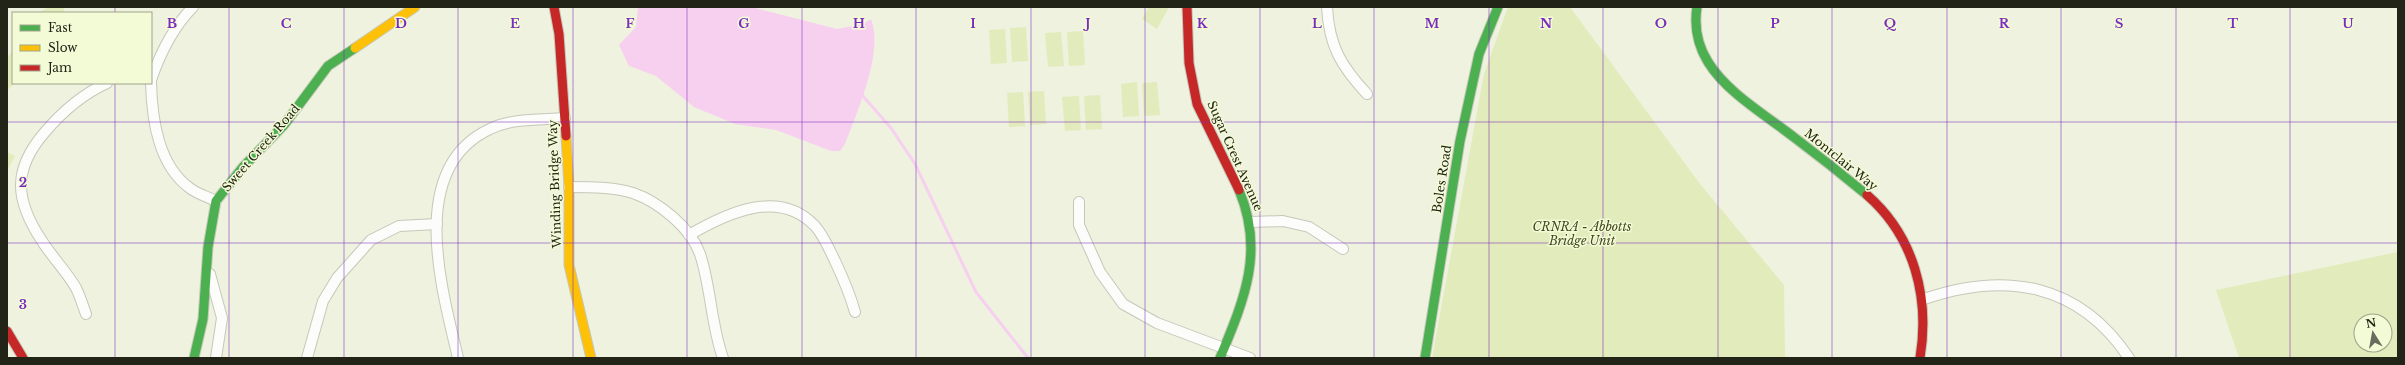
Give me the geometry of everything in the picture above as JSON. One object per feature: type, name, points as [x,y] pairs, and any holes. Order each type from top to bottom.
[{"type":"street","name":"Sweet Creek Road","points":[[194,358],[203,319],[208,270],[208,248],[216,201],[243,167],[284,125],[328,66],[416,7]]},
{"type":"street","name":"Winding Bridge Way","points":[[554,7],[559,34],[565,118],[569,187],[569,265],[591,358]]},
{"type":"street","name":"Sugar Crest Avenue","points":[[1187,7],[1190,74],[1202,116],[1236,182],[1251,222],[1252,257],[1243,293],[1220,358]]},
{"type":"street","points":[[1326,7],[1328,30],[1345,70],[1367,94]]},
{"type":"street","name":"Boles Road","points":[[1425,358],[1460,141],[1479,54],[1498,7]]},
{"type":"street","name":"Montclair Way","points":[[1697,7],[1697,33],[1701,46],[1708,61],[1718,75],[1754,108],[1861,190],[1884,212],[1899,232],[1910,253],[1919,276],[1924,299],[1926,321],[1920,358]]},
{"type":"street","points":[[152,79],[158,59],[168,40],[191,8]]},
{"type":"street","points":[[86,314],[76,289],[41,240],[21,198],[21,170],[31,148],[55,121],[91,90],[105,84]]},
{"type":"street","points":[[151,84],[152,117],[162,151],[174,172],[190,189],[216,201]]},
{"type":"street","points":[[458,358],[440,282],[437,255],[437,224],[440,189],[446,172],[456,154],[472,140],[490,128],[508,123],[565,118]]},
{"type":"street","points":[[569,187],[607,188],[634,194],[670,215],[689,235],[700,253],[723,358]]},
{"type":"street","points":[[1079,202],[1079,225],[1100,272],[1122,304],[1157,323],[1250,358]]},
{"type":"street","points":[[689,235],[714,220],[738,211],[761,206],[782,208],[801,214],[816,227],[825,240],[850,294],[855,312]]},
{"type":"street","points":[[1251,222],[1283,221],[1309,226],[1343,249]]},
{"type":"street","points":[[307,358],[324,301],[337,278],[371,240],[399,226],[437,224]]},
{"type":"street","name":"Sweet Creek Road","points":[[208,270],[222,318],[216,358]]},
{"type":"street","points":[[1924,299],[1943,292],[1977,286],[2041,290],[2071,301],[2091,316],[2118,342],[2129,358]]},
{"type":"street","points":[[7,331],[23,358]]},
{"type":"green space","points":[[49,7],[65,7],[63,12],[40,12]]},
{"type":"green space","points":[[1149,7],[1169,7],[1157,29],[1142,19]]},
{"type":"green space","name":"CRNRA - Abbotts Bridge Unit","points":[[1508,7],[1570,7],[1700,184],[1784,285],[1785,358],[1432,358],[1484,74]]},
{"type":"green space","points":[[1026,27],[1028,61],[1012,62],[1010,28]]},
{"type":"green space","points":[[1005,29],[1007,63],[991,64],[989,30]]},
{"type":"green space","points":[[1083,31],[1085,65],[1069,66],[1067,32]]},
{"type":"green space","points":[[1061,32],[1064,66],[1048,67],[1045,33]]},
{"type":"green space","points":[[12,52],[12,84],[15,84],[7,90],[7,57]]},
{"type":"green space","points":[[1137,82],[1139,116],[1123,117],[1121,84]]},
{"type":"green space","points":[[1157,82],[1160,115],[1144,116],[1142,83]]},
{"type":"green space","points":[[1044,91],[1046,124],[1030,125],[1028,92]]},
{"type":"green space","points":[[1023,92],[1025,126],[1009,127],[1007,93]]},
{"type":"green space","points":[[1100,95],[1102,129],[1086,130],[1084,96]]},
{"type":"green space","points":[[1079,96],[1081,130],[1065,131],[1062,97]]},
{"type":"green space","points":[[7,152],[15,156],[7,171]]},
{"type":"green space","points":[[2398,252],[2398,358],[2239,358],[2216,290]]},
{"type":"shaded area","points":[[638,7],[751,7],[837,29],[863,24],[871,19],[874,33],[872,65],[862,99],[845,144],[840,151],[831,151],[776,130],[735,124],[694,107],[656,76],[629,66],[619,45],[636,27]]},
{"type":"waterway","points":[[862,95],[891,128],[915,164],[976,292],[1028,358]]},
{"type":"traffic: fast","points":[[1425,358],[1460,141],[1479,54],[1498,7]]},
{"type":"traffic: fast","points":[[1697,7],[1696,21],[1699,43],[1708,62],[1716,73],[1736,94],[1867,195]]},
{"type":"traffic: fast","points":[[194,358],[203,319],[208,247],[216,201],[243,167],[284,125],[328,66],[355,48]]},
{"type":"traffic: fast","points":[[1220,358],[1237,316],[1248,276],[1251,255],[1247,213],[1239,190]]},
{"type":"traffic: slow","points":[[355,48],[415,7]]},
{"type":"traffic: slow","points":[[566,136],[569,187],[569,265],[591,358]]},
{"type":"traffic: jam","points":[[554,7],[559,34],[566,136]]},
{"type":"traffic: jam","points":[[1187,7],[1189,63],[1197,104],[1239,190]]},
{"type":"traffic: jam","points":[[1867,195],[1883,211],[1897,229],[1915,269],[1923,313],[1923,335],[1920,358]]},
{"type":"traffic: jam","points":[[7,331],[23,358]]}]
